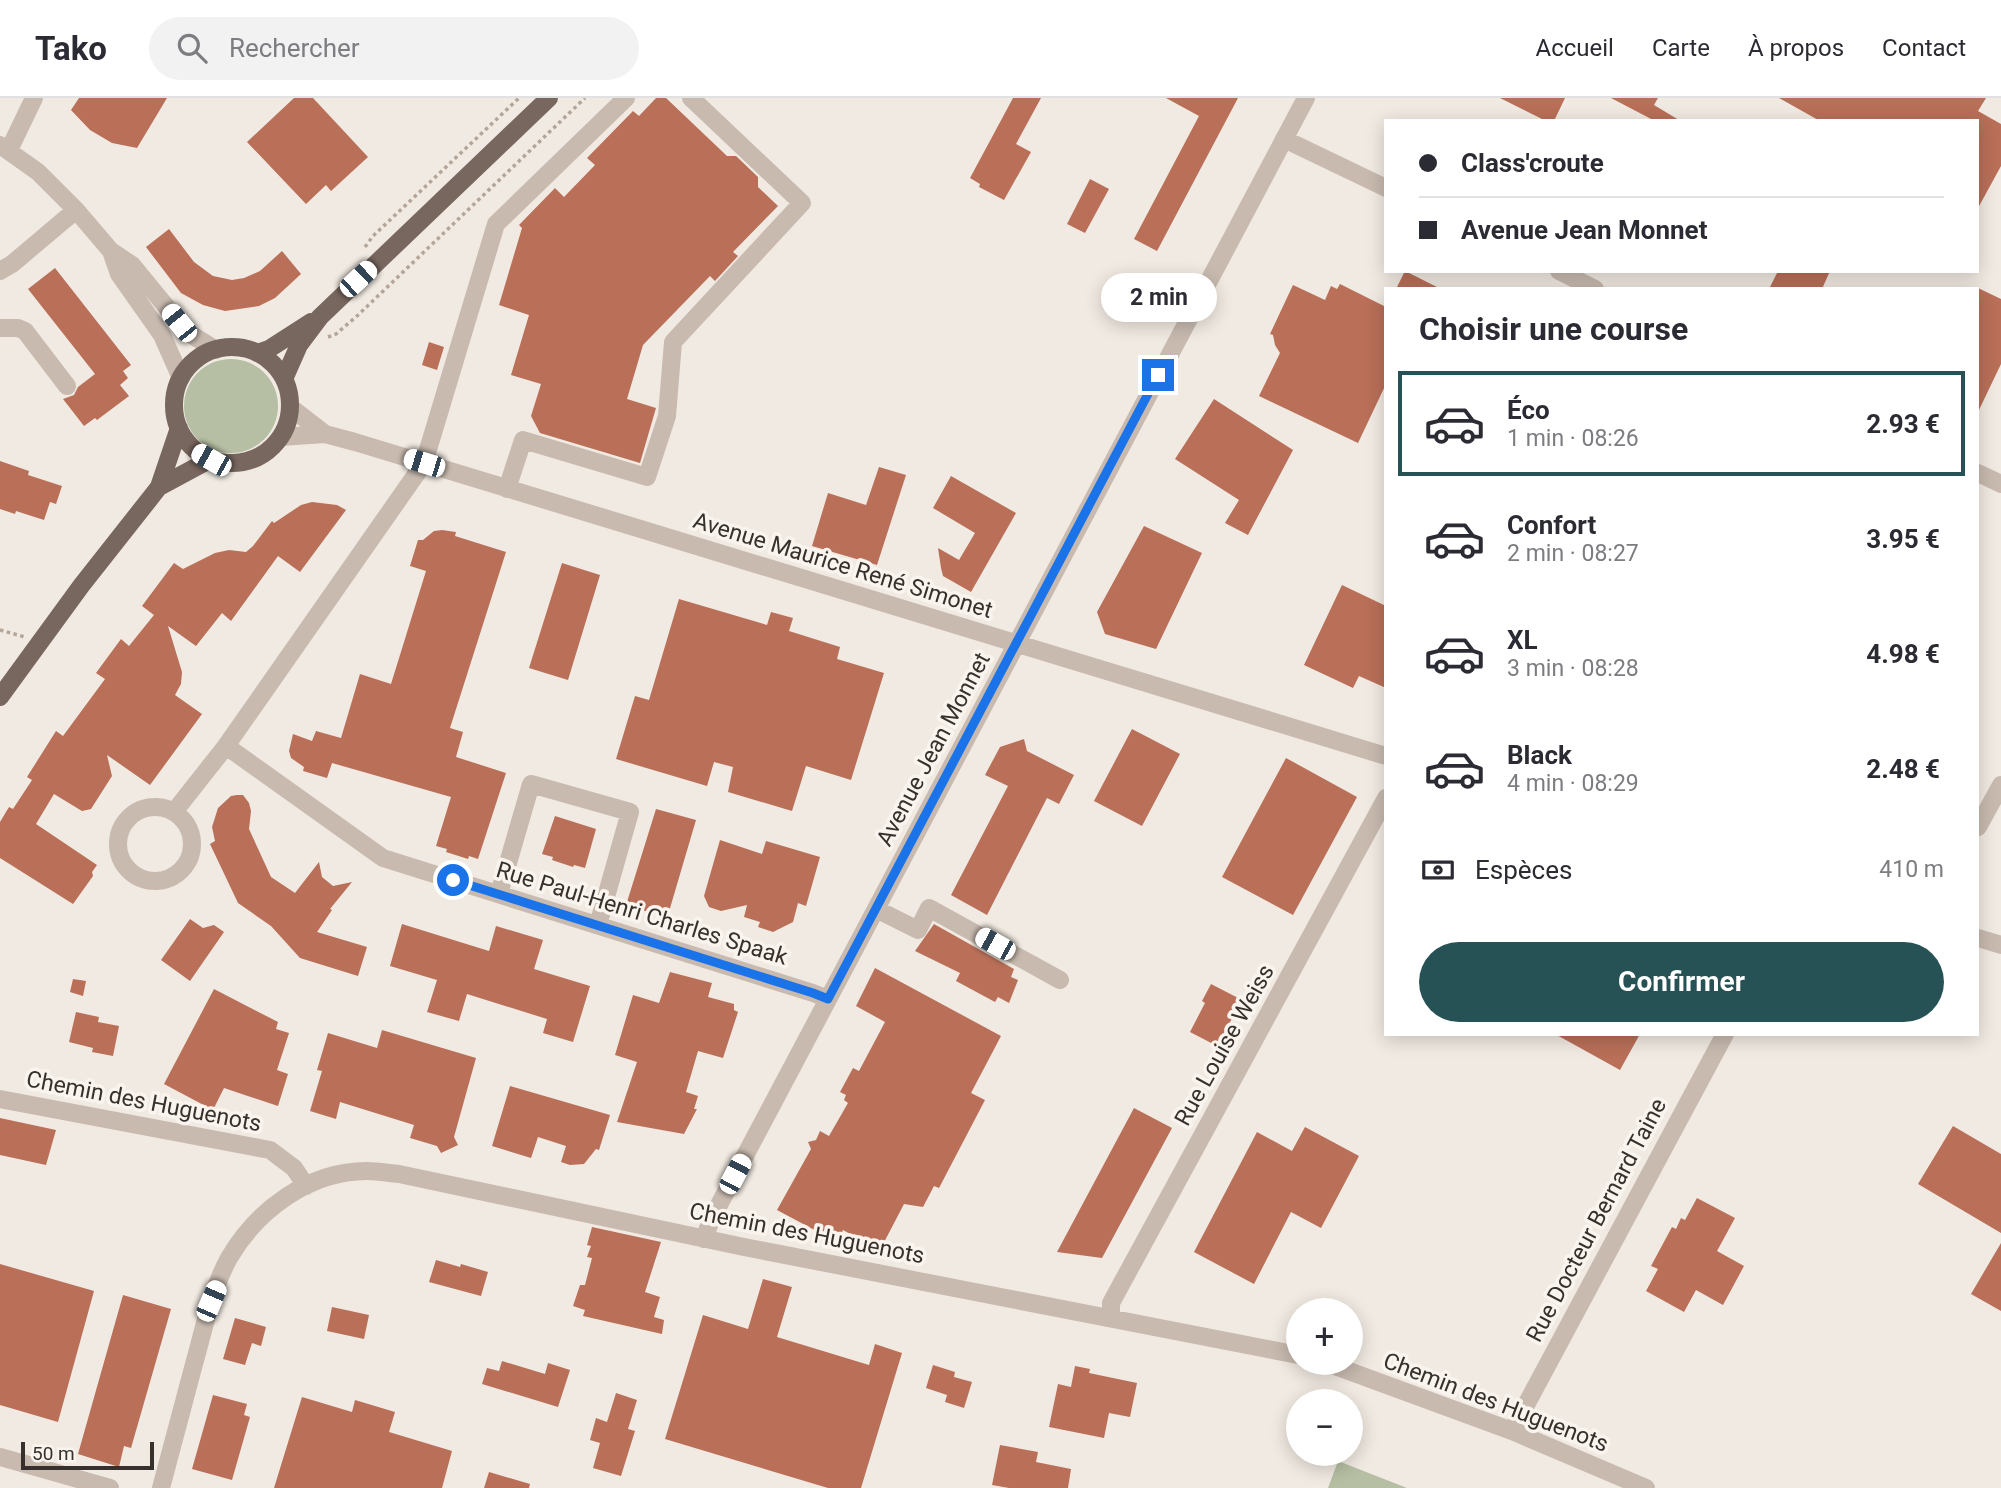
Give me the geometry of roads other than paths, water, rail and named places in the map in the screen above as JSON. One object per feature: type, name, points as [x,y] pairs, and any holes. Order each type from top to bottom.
[{"type":"main road","points":[[284,379],[299,345],[320,317],[549,98]]},
{"type":"main road","points":[[257,353],[269,349],[320,317]]},
{"type":"main road","points":[[244,348],[257,353],[271,362],[284,379],[290,407],[288,422],[281,437],[272,447],[250,461],[223,463],[211,460],[197,452],[179,428],[174,411],[175,394],[181,377],[190,365],[216,350],[244,348]]},
{"type":"main road","points":[[0,697],[103,557],[159,487],[179,428]]},
{"type":"main road","points":[[159,487],[211,460]]},
{"type":"street","points":[[34,98],[4,148],[38,172],[76,210],[111,251],[131,265],[187,332],[216,350]]},
{"type":"street","points":[[174,812],[226,746],[424,463],[496,224],[626,98]]},
{"type":"street","points":[[508,489],[523,440],[646,477],[667,416],[673,342],[802,203],[691,98]]},
{"type":"street","name":"Avenue Jean Monnet","points":[[704,1238],[710,1220],[1306,98]]},
{"type":"street","points":[[1284,139],[1384,187]]},
{"type":"street","points":[[0,271],[76,210]]},
{"type":"street","points":[[111,251],[119,274],[162,335],[181,377]]},
{"type":"street","points":[[1563,273],[1591,287]]},
{"type":"street","points":[[0,328],[18,328],[25,331],[67,386]]},
{"type":"street","name":"Avenue Maurice René Simonet","points":[[290,407],[325,434]]},
{"type":"street","name":"Avenue Maurice René Simonet","points":[[281,437],[325,434],[1384,756]]},
{"type":"street","points":[[1979,473],[2001,484]]},
{"type":"street","name":"Rue Paul-Henri Charles Spaak","points":[[226,746],[383,858],[828,999]]},
{"type":"street","points":[[499,894],[531,784],[630,812],[598,925]]},
{"type":"street","points":[[1979,825],[2001,785]]},
{"type":"street","name":"Rue Louise Weiss","points":[[1111,1318],[1111,1303],[1384,802]]},
{"type":"street","points":[[151,807],[174,812],[190,831],[191,855],[186,866],[167,880],[143,879],[132,874],[119,853],[118,840],[122,828],[139,810],[151,807]]},
{"type":"street","points":[[876,909],[918,930],[929,908],[1060,980]]},
{"type":"street","points":[[1979,939],[2001,946]]},
{"type":"street","name":"Rue Docteur Bernard Taine","points":[[1512,1431],[1724,1036]]},
{"type":"street","name":"Chemin des Huguenots","points":[[0,1099],[270,1150],[294,1168],[306,1186]]},
{"type":"street","name":"Chemin des Huguenots","points":[[161,1488],[211,1301],[229,1259],[247,1232],[272,1206],[306,1186],[338,1175],[366,1171],[399,1174],[704,1238],[1286,1353]]},
{"type":"street","name":"Chemin des Huguenots","points":[[1360,1375],[1512,1431],[1646,1488]]},
{"type":"street","points":[[0,1457],[110,1488]]}]
